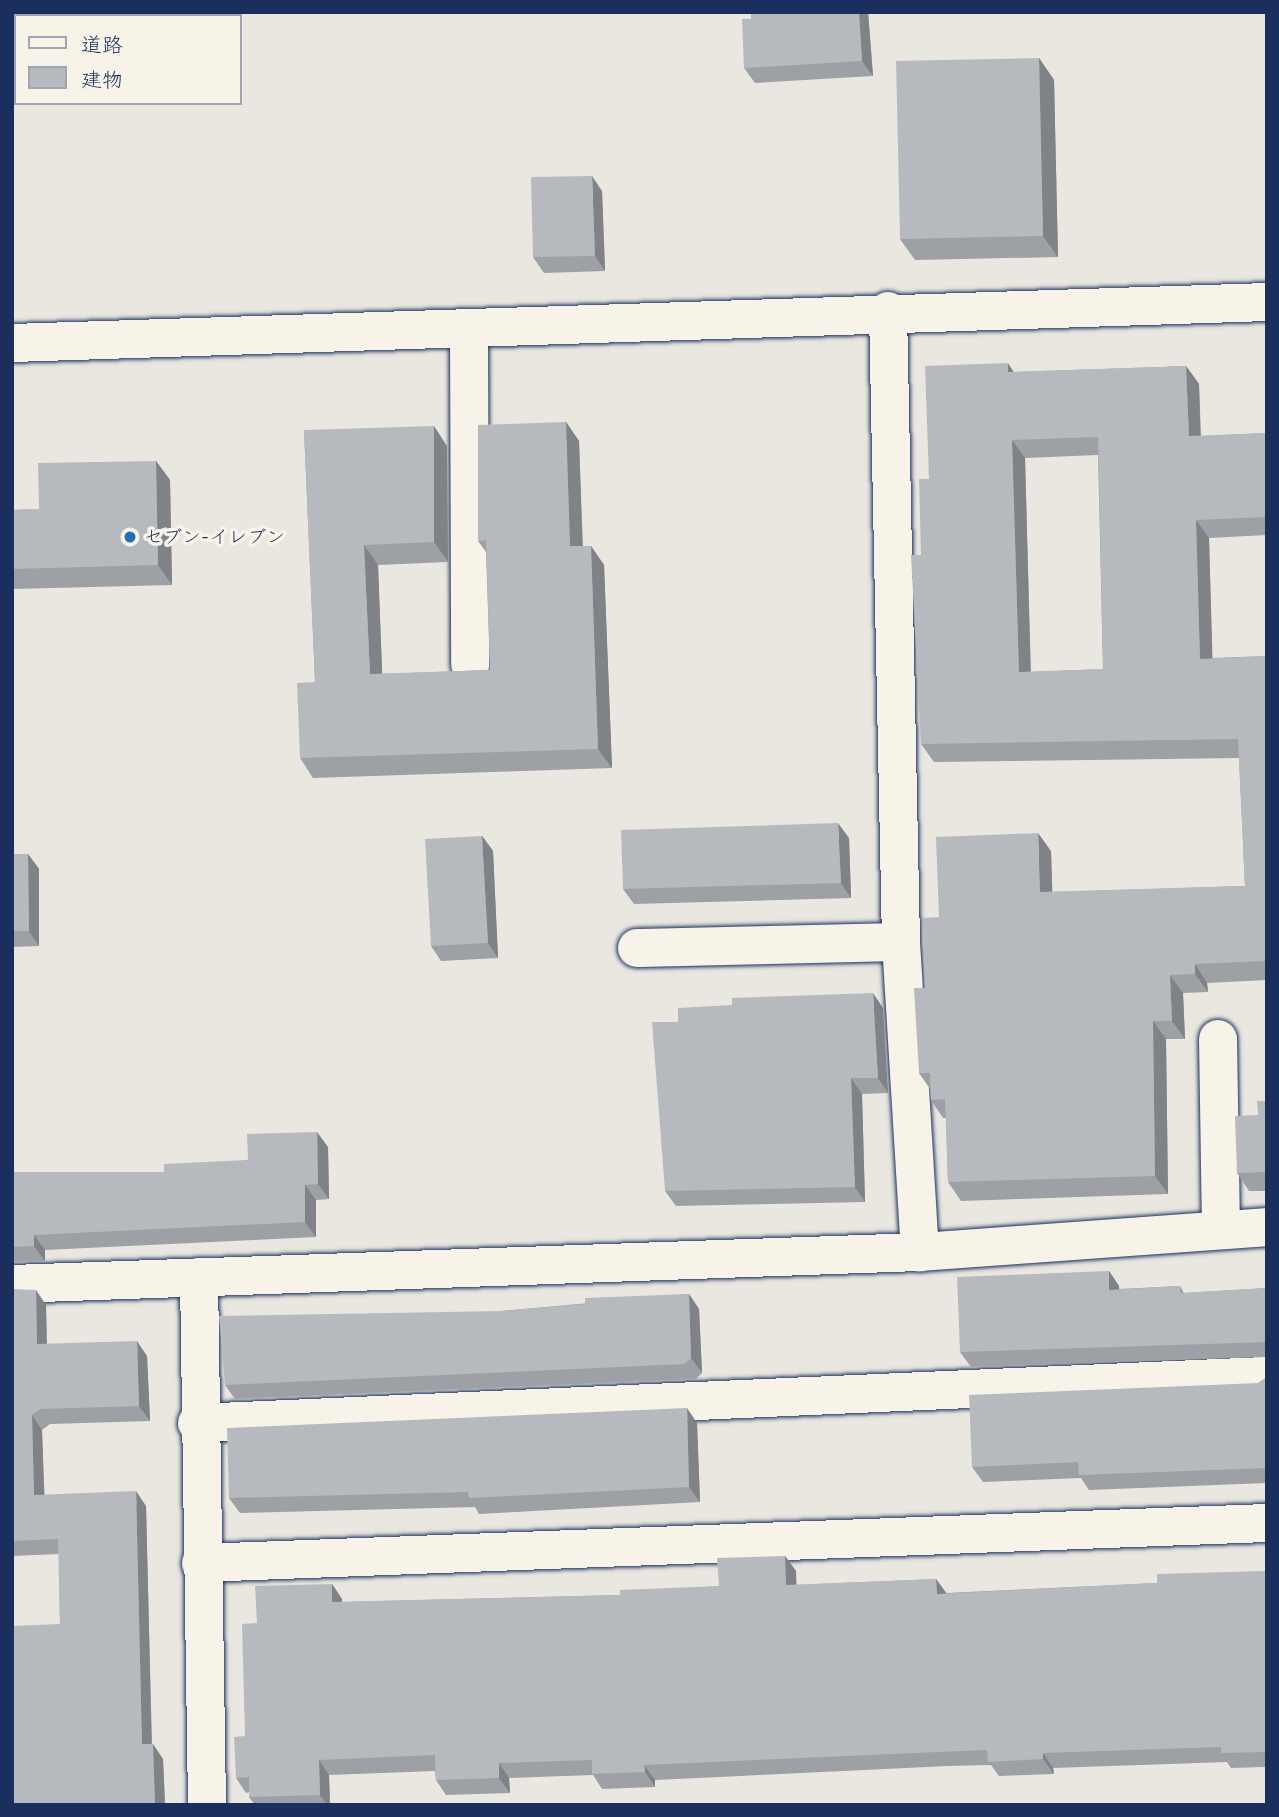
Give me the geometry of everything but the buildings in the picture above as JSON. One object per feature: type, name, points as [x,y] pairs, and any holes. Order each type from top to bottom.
[{"type":"street","points":[[12,343],[468,329],[888,311],[1267,302]]},
{"type":"street","points":[[888,311],[901,942],[920,1252]]},
{"type":"street","points":[[468,329],[470,666]]},
{"type":"street","points":[[637,948],[901,942]]},
{"type":"street","points":[[1217,1040],[1221,1228]]},
{"type":"street","points":[[12,1284],[920,1252],[1221,1228],[1267,1227]]},
{"type":"street","points":[[199,1277],[197,1423],[207,1805]]},
{"type":"street","points":[[197,1423],[1267,1376]]},
{"type":"street","points":[[201,1563],[1267,1523]]},
{"type":"place","name":"セブン-イレブン","points":[[130,537]]}]
